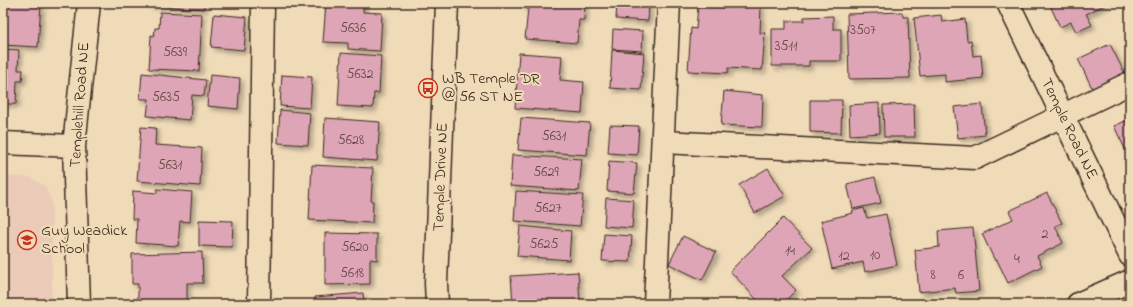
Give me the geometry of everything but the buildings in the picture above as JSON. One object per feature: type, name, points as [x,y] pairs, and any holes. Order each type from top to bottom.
[{"type":"street","name":"Templehill Road NE","points":[[79,304],[74,146],[89,3]]},
{"type":"street","points":[[259,304],[262,3]]},
{"type":"street","name":"Temple Drive NE","points":[[437,304],[436,283],[447,3]]},
{"type":"street","points":[[655,304],[664,142],[669,3]]},
{"type":"street","name":"Temple Road NE","points":[[1008,3],[1130,255]]},
{"type":"street","points":[[664,142],[975,158],[1130,83]]},
{"type":"street","points":[[3,143],[74,146]]},
{"type":"street","points":[[1078,304],[1130,281]]},
{"type":"shaded area","name":"Guy Weadick School","points":[[3,176],[30,177],[45,186],[52,202],[52,304],[3,304]]},
{"type":"place","name":"WB Temple DR @ 56 ST NE","points":[[428,88]]},
{"type":"place","name":"Guy Weadick School","points":[[27,240]]}]
